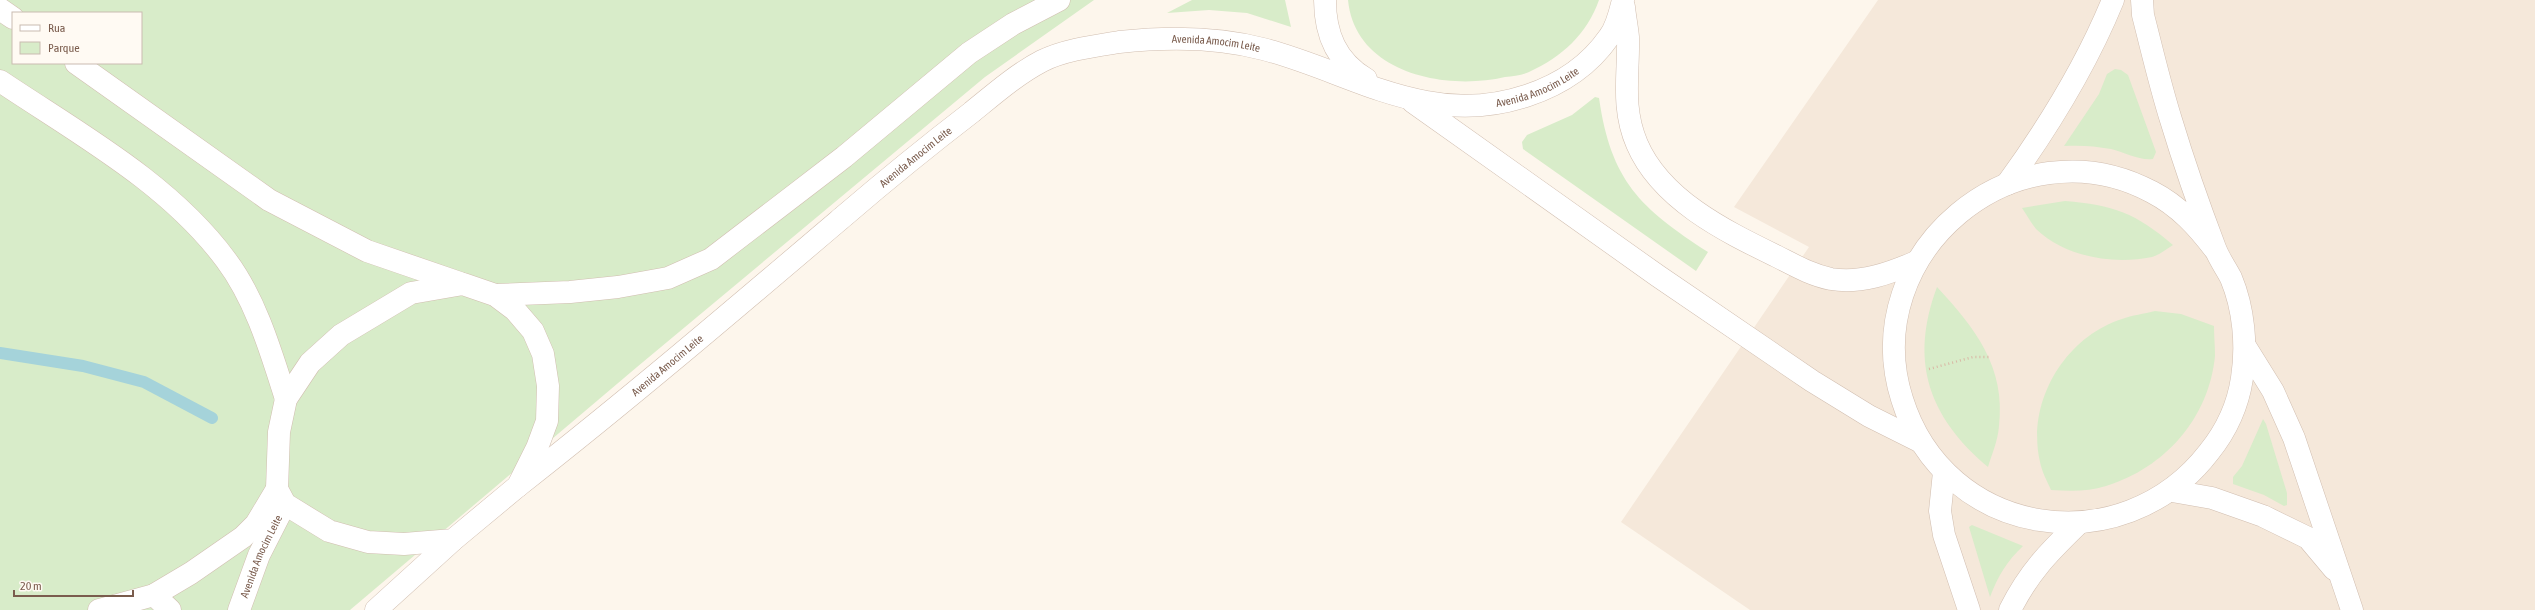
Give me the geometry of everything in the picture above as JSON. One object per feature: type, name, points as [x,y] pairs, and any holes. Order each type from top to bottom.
[{"type":"street","name":"Avenida Amocim Leite","points":[[495,295],[570,292],[618,287],[668,278],[711,259],[844,157],[969,53],[1013,24],[1059,0]]},
{"type":"street","name":"Avenida Amocim Leite","points":[[1325,0],[1325,23],[1338,53],[1356,73],[1397,94]]},
{"type":"street","points":[[2008,184],[2043,134],[2095,44],[2113,0]]},
{"type":"street","points":[[2142,0],[2143,15],[2171,120],[2216,251]]},
{"type":"street","name":"Avenida Amocim Leite","points":[[376,610],[453,540],[743,303],[935,141],[1006,86],[1042,61],[1083,48],[1121,42],[1172,40],[1216,41],[1261,48],[1308,62],[1397,94],[1460,107],[1505,101],[1554,86],[1590,59],[1612,34],[1623,1]]},
{"type":"street","points":[[1623,1],[1628,37],[1626,97],[1636,143],[1644,160],[1673,192],[1722,227],[1814,275],[1832,279],[1866,278],[1883,275],[1916,262]]},
{"type":"street","points":[[0,9],[12,17]]},
{"type":"street","points":[[77,64],[269,200],[367,251],[463,284]]},
{"type":"street","points":[[0,81],[155,187],[199,230],[227,261],[249,301],[268,342],[286,399]]},
{"type":"street","points":[[1397,94],[1658,276],[1812,381],[1869,416],[1921,442]]},
{"type":"street","points":[[2065,172],[2095,173],[2124,180],[2152,192],[2177,208],[2198,227],[2216,251],[2232,281],[2241,313],[2245,346],[2242,380],[2233,412],[2217,442],[2197,468],[2172,491],[2143,507],[2111,519],[2079,524],[2041,522],[2005,512],[1972,495],[1944,472],[1921,442],[1906,414],[1897,380],[1894,353],[1896,322],[1904,291],[1916,262],[1930,242],[1965,207],[1985,194],[2008,184],[2036,175],[2065,172]]},
{"type":"street","name":"Avenida Amocim Leite","points":[[239,610],[281,496],[279,432],[286,399],[310,363],[341,335],[411,293],[463,284],[495,295],[515,310],[533,331],[542,354],[548,386],[546,421],[537,448],[518,486]]},
{"type":"street","points":[[2245,346],[2273,391],[2294,438],[2343,579],[2352,610]]},
{"type":"street","points":[[1944,472],[1940,511],[1944,535],[1969,610]]},
{"type":"street","points":[[2172,491],[2212,498],[2263,516],[2308,538],[2343,579]]},
{"type":"street","name":"Avenida Amocim Leite","points":[[281,496],[329,531],[368,542],[404,544],[453,540]]},
{"type":"street","points":[[99,610],[154,595],[191,574],[243,537],[281,496]]},
{"type":"street","points":[[2010,610],[2025,581],[2047,553],[2079,524]]},
{"type":"street","points":[[154,595],[170,610]]},
{"type":"path","points":[[1897,380],[1960,360],[1973,357],[1989,357]]},
{"type":"shaded area","points":[[1878,0],[2535,0],[2535,610],[1750,610],[1621,522],[1809,247],[1734,207]]},
{"type":"green space","points":[[0,0],[1094,0],[985,77],[637,367],[350,610],[0,610]]},
{"type":"green space","points":[[1192,0],[1285,0],[1291,27],[1247,13],[1209,10],[1167,13]]},
{"type":"green space","points":[[1348,0],[1599,0],[1588,23],[1580,34],[1562,52],[1541,66],[1523,74],[1481,81],[1456,81],[1431,78],[1407,71],[1385,60],[1367,45],[1354,25]]},
{"type":"green space","points":[[2115,69],[2121,70],[2128,75],[2156,152],[2153,159],[2137,158],[2116,150],[2093,146],[2064,146],[2099,94],[2107,74]]},
{"type":"green space","points":[[1595,97],[1599,98],[1604,127],[1612,151],[1621,172],[1632,190],[1664,221],[1708,252],[1696,271],[1523,149],[1522,142],[1527,135],[1572,115]]},
{"type":"green space","points":[[2065,201],[2097,205],[2123,212],[2147,225],[2173,245],[2155,256],[2137,259],[2106,259],[2090,256],[2075,252],[2048,239],[2036,229],[2022,208]]},
{"type":"green space","points":[[1937,287],[1951,302],[1975,333],[1985,350],[1998,385],[2000,405],[1999,426],[1996,442],[1988,467],[1968,448],[1951,428],[1939,408],[1930,386],[1925,364],[1925,340],[1929,314]]},
{"type":"green space","points":[[2155,311],[2181,314],[2214,326],[2215,356],[2211,379],[2204,400],[2193,420],[2180,438],[2165,453],[2147,467],[2127,478],[2106,486],[2092,489],[2072,491],[2051,490],[2041,466],[2037,439],[2039,417],[2045,395],[2054,375],[2067,356],[2083,340],[2102,328],[2126,318]]},
{"type":"green space","points":[[2263,419],[2266,424],[2287,493],[2287,505],[2284,506],[2264,495],[2233,484],[2233,477],[2242,466]]},
{"type":"green space","points":[[1972,525],[2023,546],[2012,557],[2004,569],[1996,582],[1990,597],[1969,527]]},
{"type":"waterway","points":[[0,353],[83,366],[144,382],[212,418]]}]
